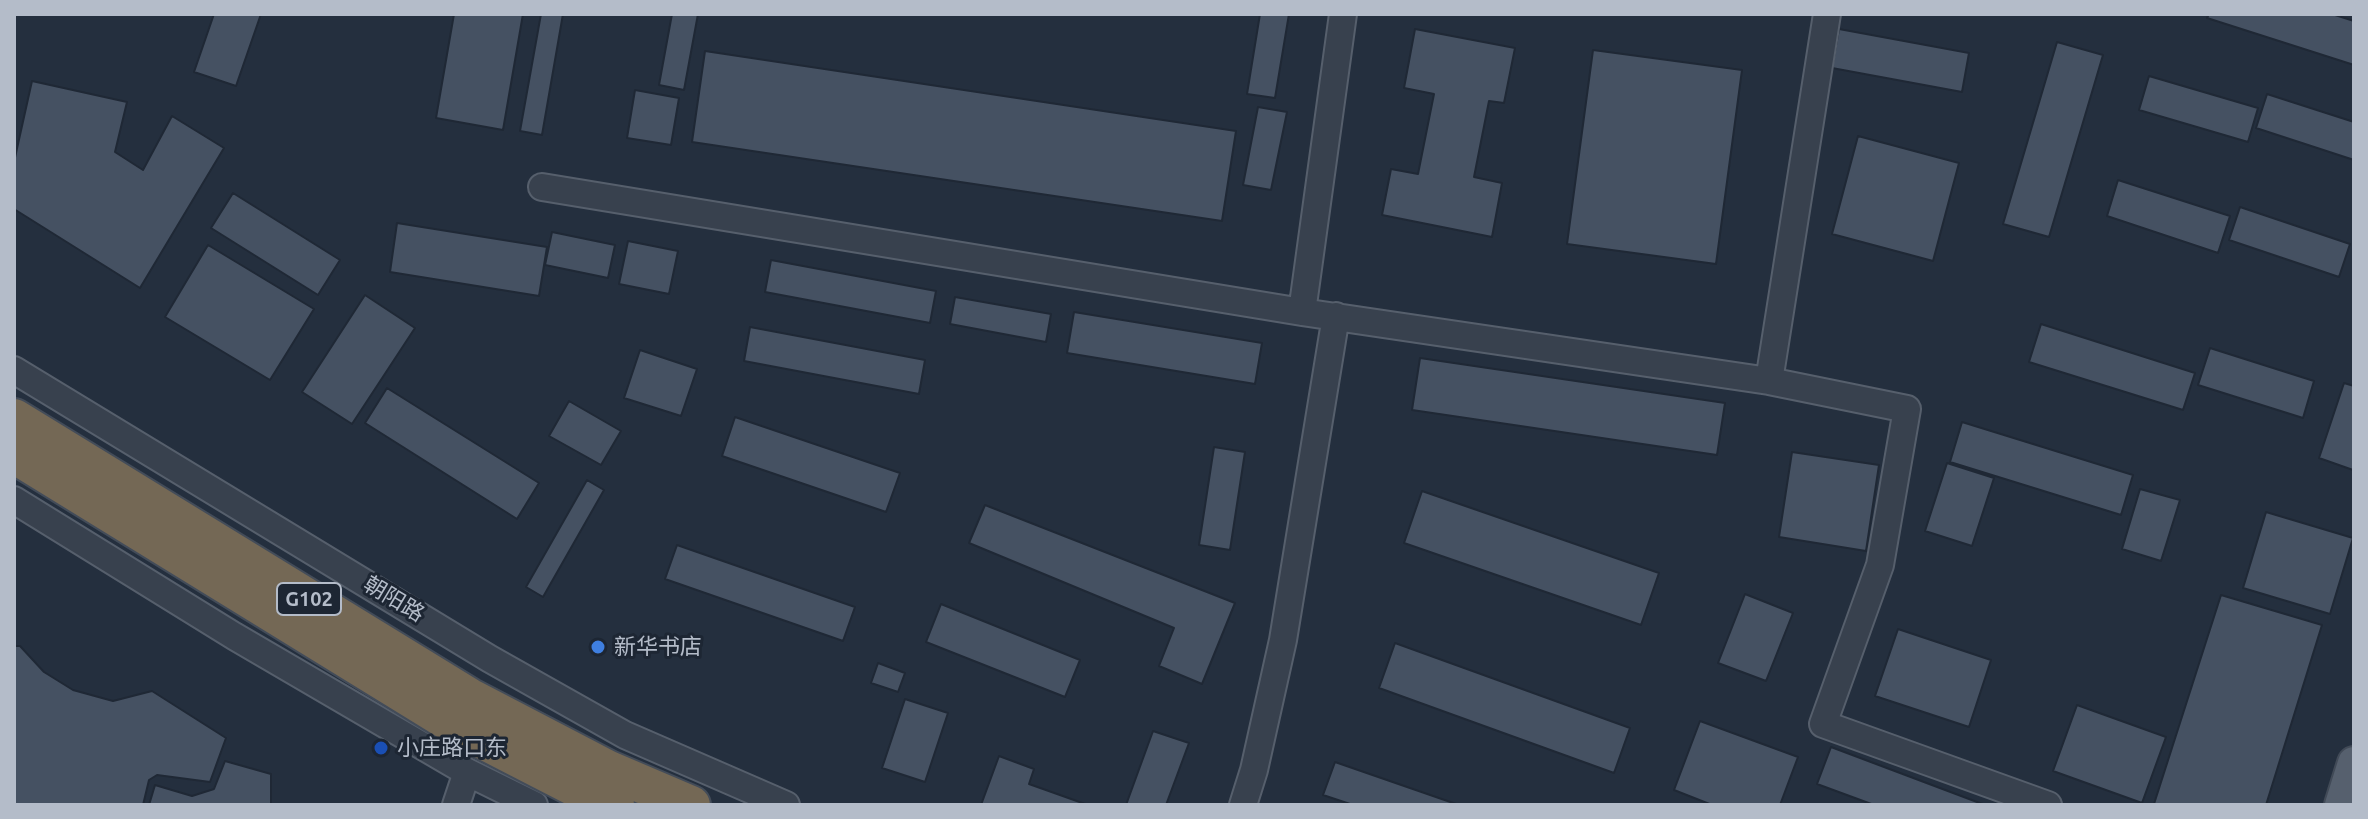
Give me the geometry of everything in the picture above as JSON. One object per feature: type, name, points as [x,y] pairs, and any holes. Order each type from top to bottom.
[{"type":"highway","name":"朝阳路","points":[[14,418],[469,697],[603,795]]},
{"type":"highway","name":"朝阳路","points":[[14,454],[456,726],[603,795],[691,805]]},
{"type":"main road","points":[[2341,805],[2354,763]]},
{"type":"street","points":[[1302,312],[1343,14]]},
{"type":"street","points":[[1769,381],[1827,14]]},
{"type":"street","points":[[542,187],[1302,312],[1769,381],[1907,409],[1880,565],[1823,724],[2048,805]]},
{"type":"street","points":[[1243,805],[1254,770],[1283,640],[1336,316]]},
{"type":"street","name":"朝阳路","points":[[14,370],[409,607],[490,659],[625,735],[786,805]]},
{"type":"street","points":[[14,500],[234,636],[467,772],[534,805]]},
{"type":"street","points":[[603,795],[625,735]]},
{"type":"street","points":[[456,805],[467,772]]},
{"type":"building","points":[[214,14],[261,14],[236,86],[194,72]]},
{"type":"building","points":[[454,14],[523,14],[503,130],[436,118]]},
{"type":"building","points":[[541,14],[563,14],[542,135],[520,131]]},
{"type":"building","points":[[672,14],[698,14],[684,90],[659,85]]},
{"type":"building","points":[[1260,14],[1289,14],[1275,98],[1247,94]]},
{"type":"building","points":[[2209,14],[2332,14],[2354,21],[2354,65],[2207,18]]},
{"type":"building","points":[[1415,29],[1515,48],[1504,103],[1489,101],[1474,177],[1502,183],[1492,237],[1382,215],[1391,169],[1418,174],[1434,94],[1404,88]]},
{"type":"building","points":[[1839,29],[1969,53],[1962,92],[1832,68]]},
{"type":"building","points":[[2057,42],[2103,55],[2049,237],[2003,224]]},
{"type":"building","points":[[1593,50],[1742,70],[1716,264],[1567,244]]},
{"type":"building","points":[[705,51],[1236,131],[1222,221],[692,142]]},
{"type":"building","points":[[2149,76],[2258,108],[2248,142],[2139,110]]},
{"type":"building","points":[[32,81],[127,102],[115,152],[143,170],[172,116],[224,148],[140,288],[14,209],[14,162]]},
{"type":"building","points":[[635,90],[679,98],[671,145],[627,138]]},
{"type":"building","points":[[2267,94],[2354,122],[2354,160],[2256,128]]},
{"type":"building","points":[[1258,107],[1287,112],[1271,190],[1243,185]]},
{"type":"building","points":[[1858,136],[1959,163],[1933,261],[1832,234]]},
{"type":"building","points":[[2118,180],[2230,216],[2218,253],[2107,216]]},
{"type":"building","points":[[233,193],[340,260],[318,295],[211,228]]},
{"type":"building","points":[[2240,207],[2350,244],[2339,277],[2229,240]]},
{"type":"building","points":[[397,223],[547,247],[539,296],[390,272]]},
{"type":"building","points":[[552,232],[615,245],[608,278],[545,265]]},
{"type":"building","points":[[628,241],[678,251],[669,294],[619,284]]},
{"type":"building","points":[[208,245],[314,309],[270,380],[165,317]]},
{"type":"building","points":[[771,260],[936,291],[930,323],[765,292]]},
{"type":"building","points":[[365,295],[415,328],[352,424],[302,392]]},
{"type":"building","points":[[955,297],[1051,314],[1046,342],[950,324]]},
{"type":"building","points":[[1074,312],[1262,343],[1255,384],[1067,353]]},
{"type":"building","points":[[2041,324],[2195,373],[2183,410],[2029,362]]},
{"type":"building","points":[[750,327],[925,360],[919,394],[744,361]]},
{"type":"building","points":[[2210,348],[2314,381],[2303,418],[2198,385]]},
{"type":"building","points":[[640,350],[697,369],[681,416],[624,398]]},
{"type":"building","points":[[1420,358],[1725,403],[1717,455],[1412,410]]},
{"type":"building","points":[[2344,383],[2354,386],[2353,470],[2319,458]]},
{"type":"building","points":[[387,388],[539,483],[517,519],[365,423]]},
{"type":"building","points":[[569,401],[621,431],[601,465],[549,436]]},
{"type":"building","points":[[735,417],[900,473],[886,512],[722,456]]},
{"type":"building","points":[[1962,422],[2133,475],[2121,515],[1950,462]]},
{"type":"building","points":[[1214,447],[1245,452],[1230,550],[1199,545]]},
{"type":"building","points":[[1792,452],[1879,465],[1866,551],[1779,537]]},
{"type":"building","points":[[1947,463],[1994,478],[1972,546],[1925,531]]},
{"type":"building","points":[[587,480],[604,490],[543,597],[526,587]]},
{"type":"building","points":[[2140,489],[2180,500],[2161,561],[2122,549]]},
{"type":"building","points":[[1422,491],[1659,573],[1641,625],[1404,543]]},
{"type":"building","points":[[985,505],[1235,603],[1202,684],[1159,666],[1174,628],[969,543]]},
{"type":"building","points":[[2266,512],[2353,538],[2330,614],[2243,588]]},
{"type":"building","points":[[677,545],[855,607],[843,641],[665,579]]},
{"type":"building","points":[[1745,594],[1793,613],[1766,681],[1718,663]]},
{"type":"building","points":[[2221,595],[2322,625],[2266,805],[2154,804]]},
{"type":"building","points":[[941,604],[1080,660],[1065,697],[926,642]]},
{"type":"building","points":[[1898,629],[1991,660],[1969,727],[1875,696]]},
{"type":"building","points":[[1395,643],[1630,728],[1614,773],[1379,688]]},
{"type":"building","points":[[14,646],[20,646],[44,672],[73,690],[113,701],[152,691],[226,738],[210,782],[157,775],[149,780],[143,805],[14,805]]},
{"type":"building","points":[[878,663],[905,673],[898,692],[871,683]]},
{"type":"building","points":[[905,699],[948,713],[925,782],[882,768]]},
{"type":"building","points":[[2077,705],[2166,737],[2142,803],[2053,771]]},
{"type":"building","points":[[1700,721],[1798,757],[1780,805],[1712,805],[1674,790]]},
{"type":"building","points":[[1153,731],[1189,743],[1166,805],[1126,805]]},
{"type":"building","points":[[1831,747],[1985,805],[1874,805],[1817,784]]},
{"type":"building","points":[[999,756],[1034,769],[1029,784],[1088,805],[981,805]]},
{"type":"building","points":[[225,761],[271,774],[271,805],[149,805],[155,785],[192,796],[214,789]]},
{"type":"building","points":[[1335,762],[1459,805],[1353,805],[1323,795]]},
{"type":"place","name":"新华书店","points":[[598,647]]},
{"type":"place","name":"小庄路口东","points":[[381,748]]}]
